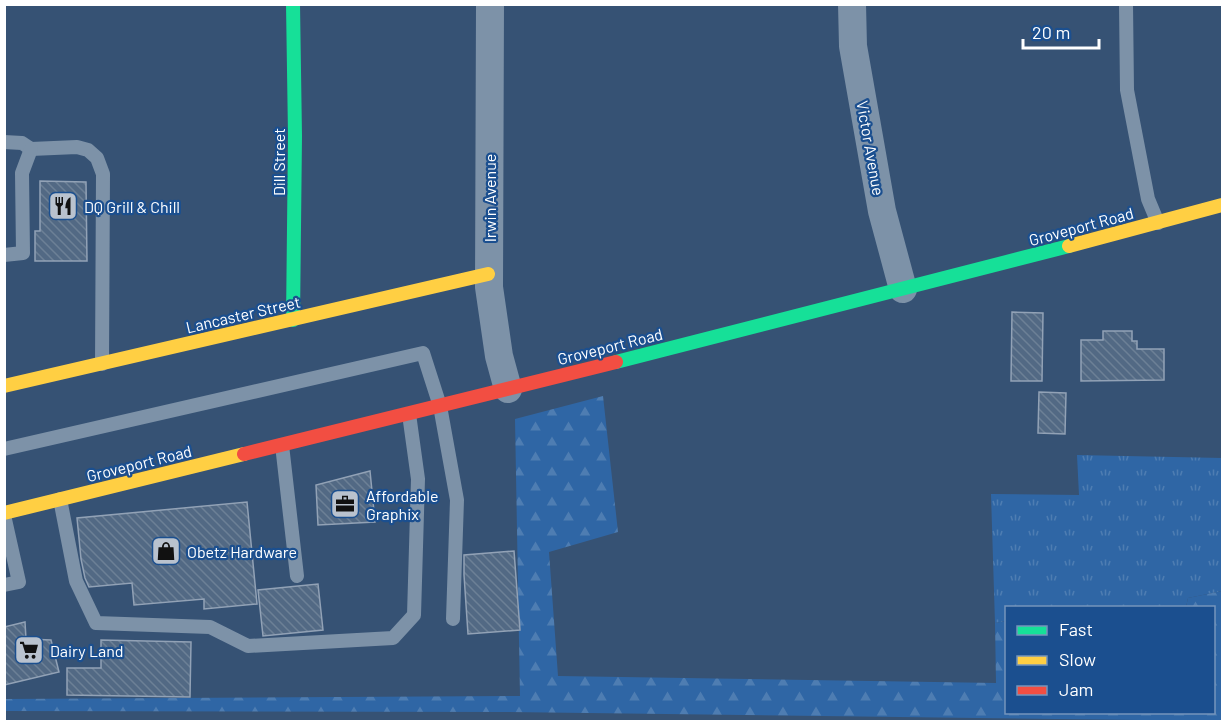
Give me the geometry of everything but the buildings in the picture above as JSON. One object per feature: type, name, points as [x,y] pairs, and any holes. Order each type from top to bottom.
[{"type":"main road","name":"Dill Street","points":[[292,320],[295,136],[293,4]]},
{"type":"main road","name":"Groveport Road","points":[[4,514],[903,289],[1222,205]]},
{"type":"main road","name":"Lancaster Street","points":[[4,386],[488,274]]},
{"type":"street","name":"Irwin Avenue","points":[[490,4],[488,274],[498,344],[508,389]]},
{"type":"street","name":"Victor Avenue","points":[[852,4],[853,46],[880,200],[903,289]]},
{"type":"lane","points":[[1126,4],[1127,90],[1148,199],[1158,223]]},
{"type":"lane","points":[[4,142],[22,143],[31,149],[77,147],[88,150],[97,158],[103,174],[102,364]]},
{"type":"lane","points":[[4,255],[23,253],[22,173],[31,149]]},
{"type":"lane","points":[[4,449],[423,353],[440,406],[457,500],[453,619]]},
{"type":"lane","points":[[60,500],[76,581],[96,623],[210,627],[248,646],[393,638],[414,615],[418,479],[409,414]]},
{"type":"lane","points":[[282,445],[297,576]]},
{"type":"lane","points":[[4,514],[19,582],[4,585]]},
{"type":"green space","points":[[603,396],[618,532],[549,552],[558,676],[996,683],[995,623],[1005,621],[1005,714],[1215,714],[1215,606],[1186,606],[1188,598],[1222,591],[1222,721],[509,712],[5,711],[4,699],[520,696],[515,419]]},
{"type":"green space","points":[[1077,455],[1222,458],[1222,591],[1188,598],[1186,606],[1005,606],[1005,621],[995,623],[991,494],[1079,495]]},
{"type":"traffic: fast","points":[[293,4],[295,136],[293,320]]},
{"type":"traffic: fast","points":[[616,362],[1069,246]]},
{"type":"traffic: slow","points":[[1069,246],[1222,205]]},
{"type":"traffic: slow","points":[[4,386],[488,274]]},
{"type":"traffic: slow","points":[[4,513],[244,454]]},
{"type":"traffic: jam","points":[[244,454],[616,362]]},
{"type":"place","name":"DQ Grill & Chill","points":[[63,206]]},
{"type":"place","name":"Affordable Graphix","points":[[345,504]]},
{"type":"place","name":"Obetz Hardware","points":[[166,551]]},
{"type":"place","name":"Dairy Land","points":[[29,650]]}]
